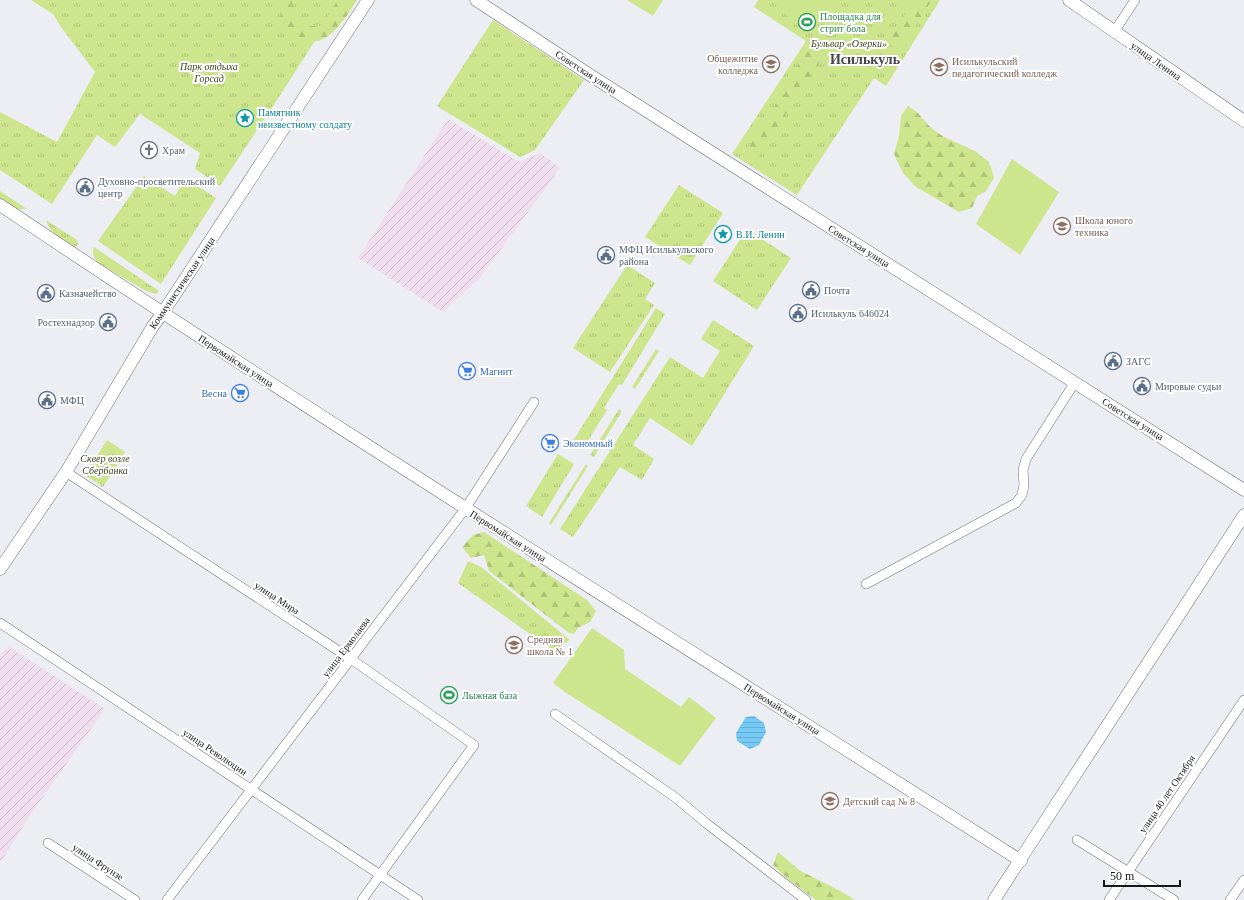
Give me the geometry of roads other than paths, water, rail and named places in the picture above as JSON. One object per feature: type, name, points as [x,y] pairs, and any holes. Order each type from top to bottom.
[{"type":"street","name":"Коммунистическая улица","points":[[0,569],[66,472],[153,326],[368,0]]},
{"type":"street","name":"Советская улица","points":[[476,0],[593,77],[1244,490]]},
{"type":"street","name":"улица Ленина","points":[[1069,0],[1244,121]]},
{"type":"street","points":[[1114,32],[1135,0]]},
{"type":"street","name":"Первомайская улица","points":[[0,205],[162,314],[465,509],[1021,861]]},
{"type":"street","points":[[866,584],[1016,503],[1022,495],[1024,485],[1023,470],[1026,459],[1075,382]]},
{"type":"street","name":"улица Ермолаева","points":[[167,900],[465,509],[534,402]]},
{"type":"street","name":"улица Мира","points":[[66,472],[351,659],[474,745],[380,874]]},
{"type":"street","points":[[995,900],[1244,514]]},
{"type":"street","name":"улица Революции","points":[[0,623],[418,900]]},
{"type":"street","name":"улица 40 лет Октября","points":[[1109,900],[1244,700]]},
{"type":"street","points":[[555,714],[676,798],[806,900]]},
{"type":"street","points":[[1077,840],[1174,900]]},
{"type":"street","name":"улица Фрунзе","points":[[48,843],[135,900]]},
{"type":"street","points":[[362,900],[380,874]]},
{"type":"street","points":[[1230,900],[1244,880]]},
{"type":"water","points":[[754,716],[764,723],[766,732],[759,745],[750,749],[737,741],[736,733],[746,717]]},
{"type":"place","name":"Площадка для стрит бола","points":[[807,22]]},
{"type":"place","name":"Общежитие колледжа","points":[[771,64]]},
{"type":"place","name":"Исилькульский педагогический колледж","points":[[939,67]]},
{"type":"place","name":"Памятник неизвестному солдату","points":[[245,118]]},
{"type":"place","name":"Храм","points":[[149,150]]},
{"type":"place","name":"Духовно-просветительский центр","points":[[85,187]]},
{"type":"place","name":"Школа юного техника","points":[[1062,226]]},
{"type":"place","name":"В.И. Ленин","points":[[723,234]]},
{"type":"place","name":"МФЦ Исилькульского района","points":[[606,255]]},
{"type":"place","name":"Почта","points":[[811,290]]},
{"type":"place","name":"Казначейство","points":[[46,293]]},
{"type":"place","name":"Исилькуль 646024","points":[[798,313]]},
{"type":"place","name":"Ростехнадзор","points":[[108,322]]},
{"type":"place","name":"ЗАГС","points":[[1113,361]]},
{"type":"place","name":"Магнит","points":[[467,371]]},
{"type":"place","name":"Мировые судьи","points":[[1142,386]]},
{"type":"place","name":"Весна","points":[[240,393]]},
{"type":"place","name":"МФЦ","points":[[47,400]]},
{"type":"place","name":"Экономный","points":[[550,443]]},
{"type":"place","name":"Средняя школа № 1","points":[[514,645]]},
{"type":"place","name":"Лыжная база","points":[[449,695]]},
{"type":"place","name":"Детский сад № 8","points":[[830,801]]},
{"type":"district","name":"Исилькуль","points":[[865,59]]},
{"type":"park label","name":"Бульвар «Озерки»","points":[[849,43]]},
{"type":"park label","name":"Парк отдыха Горсад","points":[[209,72]]},
{"type":"park label","name":"Сквер возле Сбербанка","points":[[105,464]]}]
